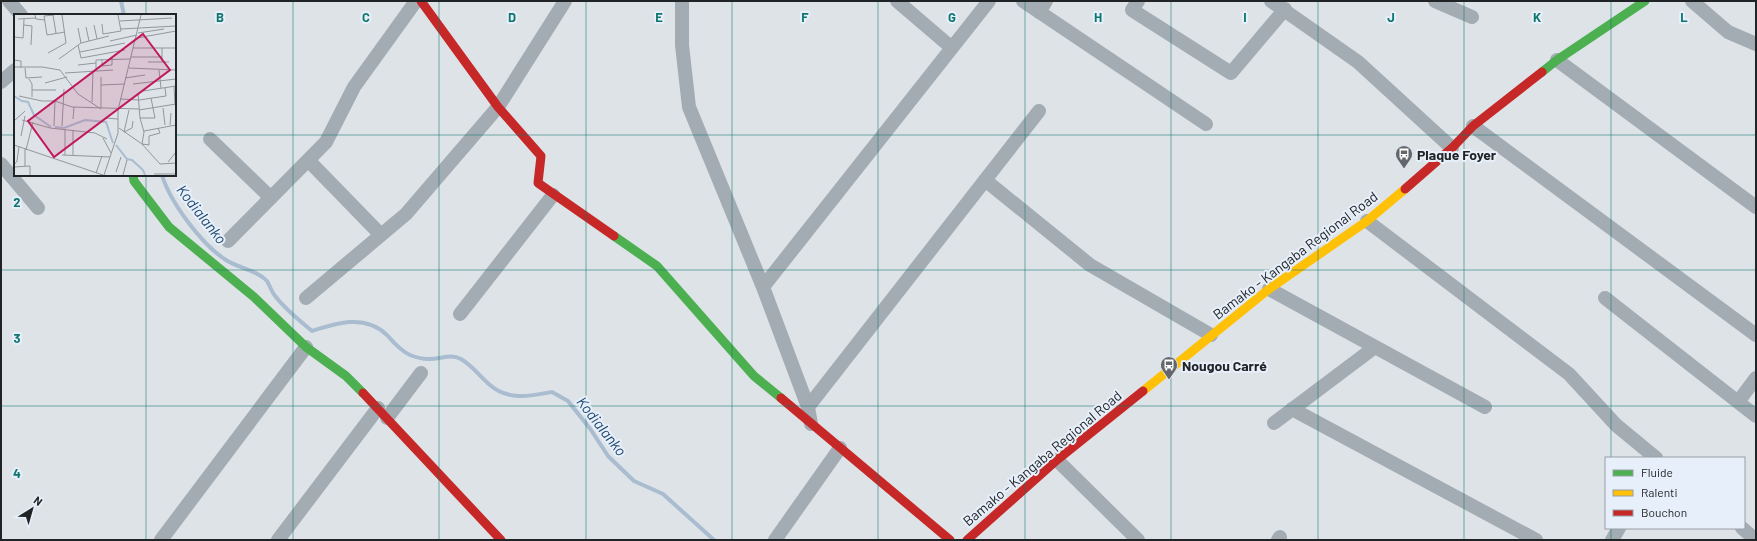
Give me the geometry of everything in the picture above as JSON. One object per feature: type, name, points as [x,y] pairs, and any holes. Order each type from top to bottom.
[{"type":"street","points":[[9,1],[20,14]]},
{"type":"street","points":[[228,241],[326,142],[354,88],[416,1]]},
{"type":"street","points":[[421,1],[498,107],[541,156],[538,183],[656,266],[754,376],[950,540]]},
{"type":"street","points":[[306,298],[406,214],[498,107],[565,1]]},
{"type":"street","points":[[682,1],[682,45],[689,107],[763,288],[808,408],[811,424]]},
{"type":"street","points":[[897,1],[952,48]]},
{"type":"street","points":[[763,288],[989,1]]},
{"type":"street","points":[[1023,1],[1043,6],[1206,124]]},
{"type":"street","points":[[1138,1],[1132,10],[1232,73],[1285,9]]},
{"type":"street","points":[[1271,1],[1285,9],[1358,62],[1452,148]]},
{"type":"street","points":[[1435,1],[1472,17]]},
{"type":"street","name":"Bamako - Kangaba Regional Road","points":[[967,540],[1057,460],[1211,335],[1269,289],[1367,221],[1452,148],[1473,126],[1557,60],[1645,1]]},
{"type":"street","points":[[1692,1],[1728,32],[1756,44]]},
{"type":"street","points":[[1557,60],[1756,206]]},
{"type":"street","points":[[1,82],[14,71]]},
{"type":"street","points":[[808,408],[1039,111]]},
{"type":"street","points":[[1473,126],[1756,335]]},
{"type":"street","points":[[210,139],[271,198]]},
{"type":"street","points":[[308,160],[381,235]]},
{"type":"street","points":[[1,164],[38,208]]},
{"type":"street","points":[[133,176],[134,181],[169,226],[254,297],[306,347],[346,376],[383,413],[501,540]]},
{"type":"street","points":[[985,180],[1090,265],[1211,335]]},
{"type":"street","points":[[460,314],[553,195]]},
{"type":"street","points":[[1367,221],[1569,374],[1616,425],[1655,457]]},
{"type":"street","points":[[1269,289],[1485,407]]},
{"type":"street","points":[[1605,298],[1756,416]]},
{"type":"street","points":[[161,540],[306,347]]},
{"type":"street","points":[[1274,423],[1375,347]]},
{"type":"street","points":[[278,540],[383,413],[421,373]]},
{"type":"street","points":[[1738,402],[1756,378]]},
{"type":"street","points":[[1292,409],[1536,540]]},
{"type":"street","points":[[776,540],[840,448]]},
{"type":"street","points":[[1057,460],[1138,540]]},
{"type":"street","points":[[1612,540],[1618,529]]},
{"type":"street","points":[[1743,529],[1756,540]]},
{"type":"waterway","name":"Kodialanko","points":[[121,1],[124,14]]},
{"type":"waterway","name":"Kodialanko","points":[[162,176],[179,210],[197,234],[226,260],[263,277],[267,281],[273,294],[280,302],[312,331],[341,323],[360,322],[370,324],[378,328],[400,349],[410,355],[426,359],[449,357],[457,357],[461,359],[490,385],[504,393],[528,396],[552,392],[568,401],[591,430],[608,456],[634,481],[663,494],[714,540]]},
{"type":"traffic: fast","points":[[1542,72],[1557,60],[1645,1]]},
{"type":"traffic: fast","points":[[133,176],[134,181],[169,227],[254,297],[306,347],[346,376],[363,393]]},
{"type":"traffic: fast","points":[[614,236],[657,266],[754,376],[781,398]]},
{"type":"traffic: slow","points":[[1143,391],[1269,289],[1367,221],[1405,189]]},
{"type":"traffic: jam","points":[[421,1],[498,107],[541,156],[538,183],[614,236]]},
{"type":"traffic: jam","points":[[1405,189],[1452,148],[1473,126],[1542,72]]},
{"type":"traffic: jam","points":[[967,540],[1057,460],[1143,391]]},
{"type":"traffic: jam","points":[[363,393],[501,540]]},
{"type":"traffic: jam","points":[[781,398],[950,540]]},
{"type":"place","name":"Plaque Foyer","points":[[1404,169]]},
{"type":"place","name":"Nougou Carré","points":[[1169,380]]}]
